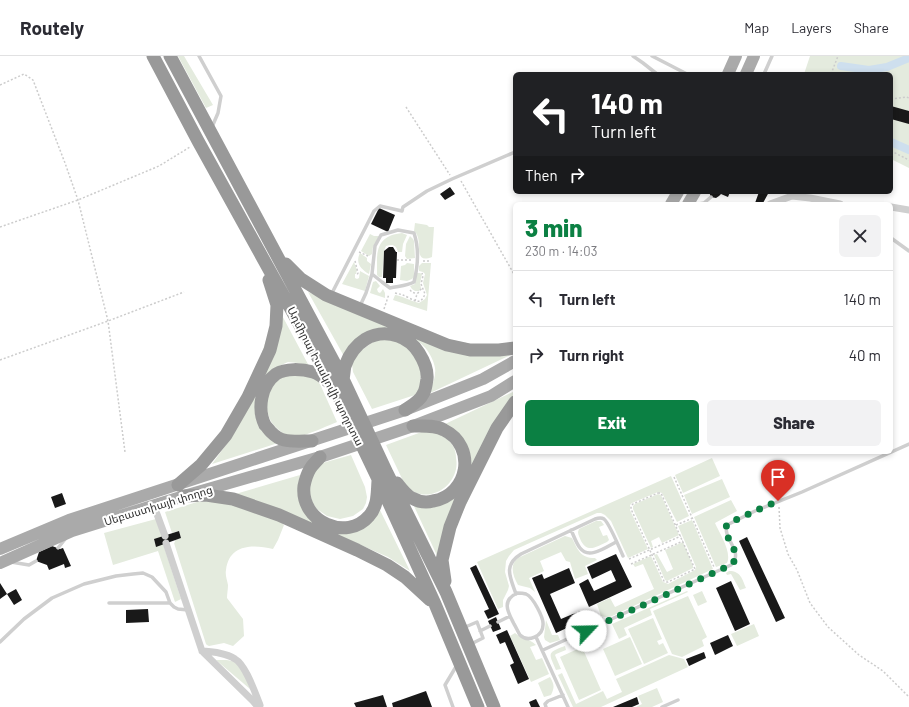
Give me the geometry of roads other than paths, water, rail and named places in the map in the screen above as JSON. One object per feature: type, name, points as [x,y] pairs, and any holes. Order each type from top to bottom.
[{"type":"highway","name":"Ադմիրալ Իսակովի պողոտա","points":[[153,56],[198,141],[263,257],[338,382]]},
{"type":"highway","name":"Ադմիրալ Իսակովի պողոտա","points":[[170,56],[276,254],[383,476],[446,592],[494,707]]},
{"type":"highway","points":[[276,254],[301,279],[330,297],[447,345],[470,350],[513,348]]},
{"type":"highway","points":[[263,257],[277,305],[276,326],[270,350],[248,397],[226,435],[181,491],[233,499],[279,515],[358,550],[387,565],[405,577],[435,604]]},
{"type":"highway","points":[[312,441],[283,440],[273,435],[266,426],[262,417],[261,409],[263,392],[270,381],[277,374],[289,370],[304,370],[313,372],[338,382],[354,350],[367,338],[384,333],[393,334],[412,344],[422,358],[426,366],[427,376],[424,393],[421,398],[405,410]]},
{"type":"highway","points":[[446,592],[442,560],[450,526],[460,502],[497,428],[513,405]]},
{"type":"highway","points":[[320,457],[309,469],[305,480],[304,492],[306,504],[314,516],[320,521],[333,527],[356,526],[369,517],[377,500],[383,476],[406,494],[418,501],[425,502],[444,498],[460,483],[465,471],[465,460],[463,453],[456,438],[443,429],[436,427],[413,426]]},
{"type":"highway","name":"Ադմիրալ Իսակովի պողոտա","points":[[383,476],[478,707]]},
{"type":"main road","points":[[729,72],[736,56]]},
{"type":"main road","points":[[747,72],[754,56]]},
{"type":"main road","name":"Սեբաստիայի փողոց","points":[[2,562],[72,531],[154,506],[181,491],[312,441],[405,410],[483,379],[513,362]]},
{"type":"main road","name":"Սեբաստիայի փողոց","points":[[0,549],[69,520],[320,457],[413,426],[491,396],[513,382]]},
{"type":"street","points":[[776,202],[792,196],[830,202]]},
{"type":"street","points":[[893,207],[909,210]]},
{"type":"street","points":[[154,506],[202,651],[259,707]]},
{"type":"street","points":[[202,651],[212,652],[236,659],[244,668],[259,707]]},
{"type":"lane","points":[[198,56],[221,96],[218,113],[211,132]]},
{"type":"lane","points":[[633,56],[654,72]]},
{"type":"lane","points":[[652,56],[683,72]]},
{"type":"lane","points":[[765,72],[772,56]]},
{"type":"lane","points":[[330,297],[374,211],[380,206],[402,211],[403,207],[427,191],[452,178],[513,153]]},
{"type":"lane","points":[[706,202],[711,197]]},
{"type":"lane","points":[[359,309],[372,274],[375,246],[381,235],[398,230],[414,233],[416,240],[417,260],[414,282],[390,288],[372,274]]},
{"type":"lane","points":[[893,239],[909,251]]},
{"type":"lane","points":[[893,451],[909,444]]},
{"type":"lane","points":[[543,650],[731,565],[736,558],[736,555],[726,532],[727,524],[887,454]]},
{"type":"lane","points":[[516,594],[510,573],[510,565],[514,558],[595,519],[602,518],[607,522],[624,556]]},
{"type":"lane","points":[[571,530],[578,546],[588,554],[616,542]]},
{"type":"lane","points":[[58,548],[72,531]]},
{"type":"lane","points":[[2,562],[29,565],[36,561]]},
{"type":"lane","points":[[0,642],[24,619],[52,598],[84,584],[116,576],[143,573],[152,577],[166,592],[170,603],[174,607],[188,610]]},
{"type":"lane","points":[[522,593],[530,596],[543,619],[543,628],[536,636],[529,638],[520,635],[510,616],[507,607],[508,602],[510,598],[516,594],[522,593]]},
{"type":"lane","points":[[109,603],[170,603]]},
{"type":"lane","points":[[498,622],[510,616]]},
{"type":"lane","points":[[462,628],[476,622],[483,638],[468,645]]},
{"type":"lane","points":[[480,631],[490,626]]},
{"type":"lane","points":[[536,636],[568,707]]},
{"type":"lane","points":[[453,707],[445,685],[459,662]]},
{"type":"lane","points":[[546,707],[545,704],[548,701],[563,694]]},
{"type":"lane","points":[[662,707],[678,700]]},
{"type":"waterway","points":[[841,66],[869,70],[887,67],[909,58]]},
{"type":"waterway","points":[[893,143],[909,150]]}]
